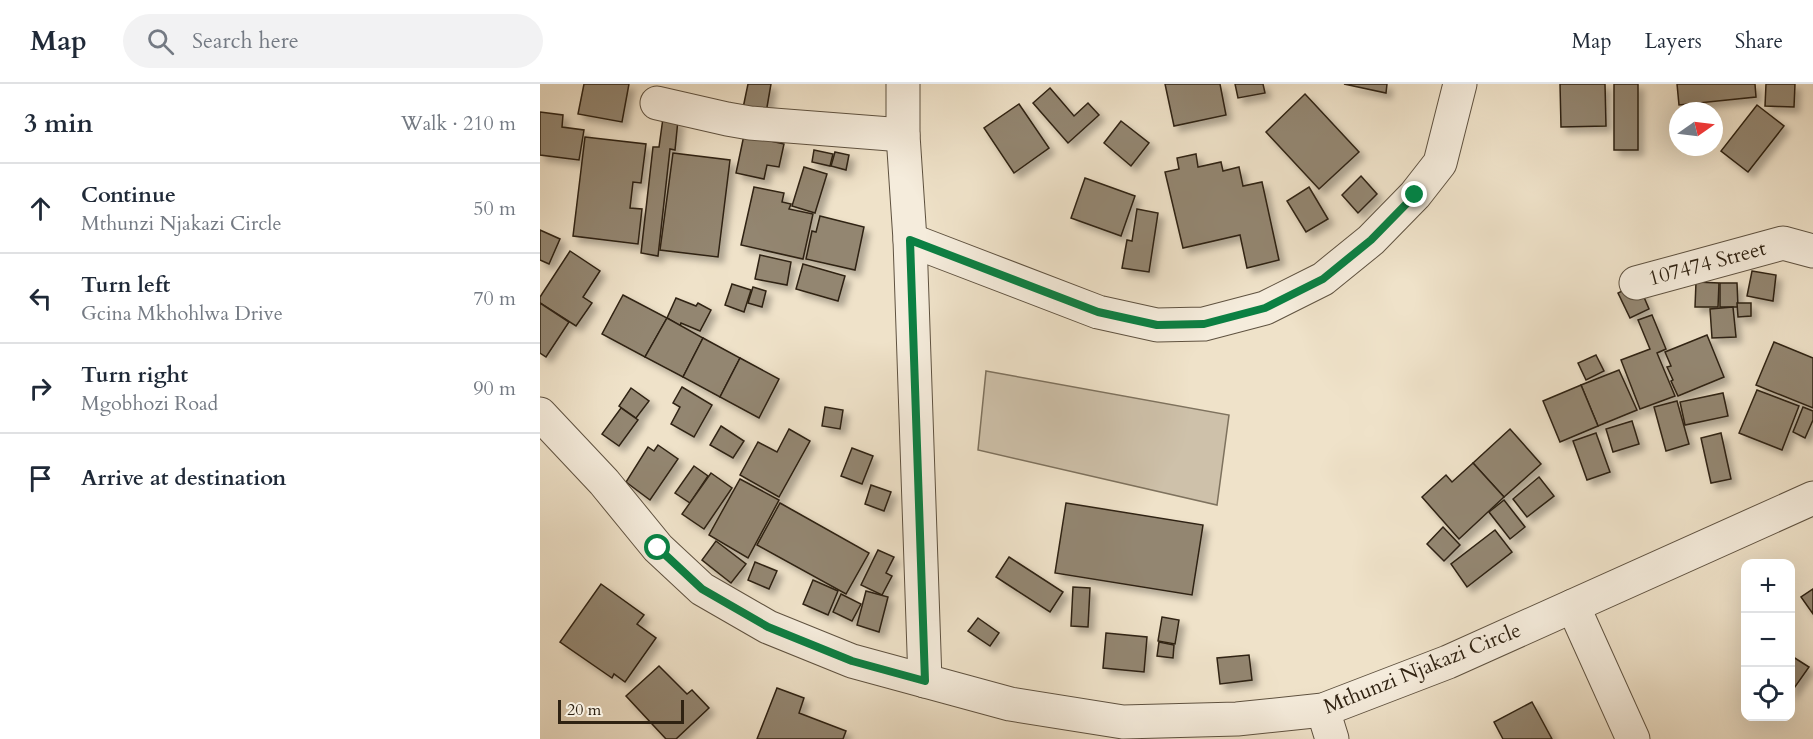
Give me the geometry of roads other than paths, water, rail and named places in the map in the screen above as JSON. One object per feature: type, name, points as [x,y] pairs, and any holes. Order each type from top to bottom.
[{"type":"street","points":[[903,84],[903,135],[910,240],[925,681]]},
{"type":"street","points":[[910,240],[1098,312],[1157,325],[1204,324],[1265,308],[1323,279],[1371,240],[1415,195],[1440,163],[1460,84]]},
{"type":"street","points":[[657,103],[750,123],[903,135]]},
{"type":"street","name":"107474 Street","points":[[1636,282],[1783,243],[1813,251]]},
{"type":"street","name":"Mthunzi Njakazi Circle","points":[[540,414],[604,482],[658,548],[702,589],[768,627],[852,661],[1010,704],[1123,722],[1237,719],[1327,724],[1448,662],[1813,498]]},
{"type":"street","points":[[1573,606],[1634,739]]}]
